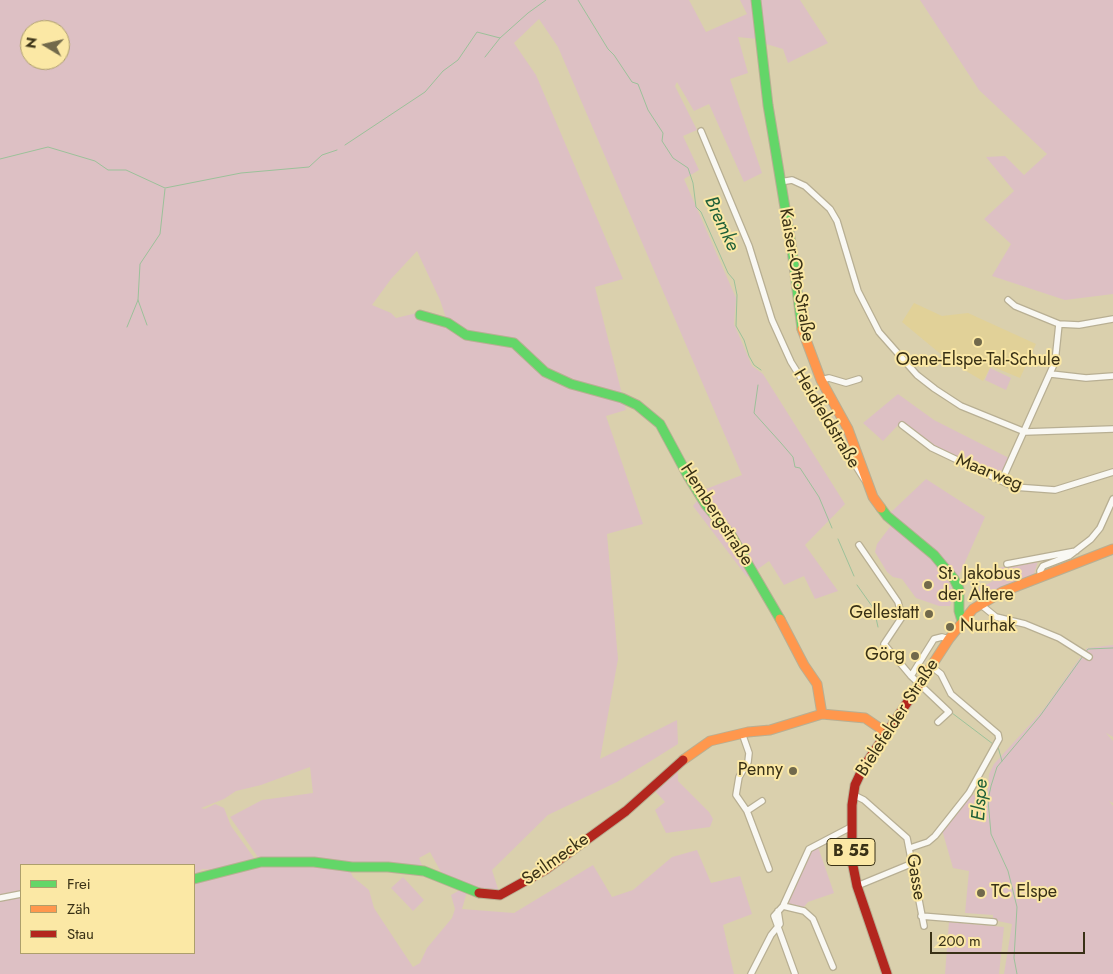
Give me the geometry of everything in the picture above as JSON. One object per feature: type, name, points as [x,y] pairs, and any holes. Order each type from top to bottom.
[{"type":"street","name":"Kaiser-Otto-Straße","points":[[756,0],[762,69],[792,250],[800,322],[806,344],[821,380],[848,429],[866,483],[873,496],[887,516],[934,555],[954,579],[959,589],[959,611],[962,621]]},
{"type":"street","name":"Heidfeldstraße","points":[[701,131],[749,246],[772,320],[792,362],[866,483]]},
{"type":"street","points":[[780,182],[792,180],[806,186],[830,209],[837,221],[858,290],[879,332],[917,375],[961,406],[1025,432],[1113,429]]},
{"type":"street","points":[[1008,300],[1015,306],[1059,324],[1079,325],[1113,319]]},
{"type":"street","name":"Hembergstraße","points":[[420,315],[448,323],[466,335],[514,343],[550,375],[571,384],[622,398],[636,405],[660,424],[706,505],[731,535],[793,642],[804,665],[817,684],[822,714]]},
{"type":"street","points":[[1002,480],[1051,374],[1055,362],[1059,324]]},
{"type":"street","points":[[1051,374],[1086,378],[1113,376]]},
{"type":"street","points":[[821,380],[829,378],[846,383],[859,379]]},
{"type":"street","name":"Maarweg","points":[[902,425],[932,448],[1002,480],[1011,486],[1027,490],[1055,490],[1113,472]]},
{"type":"street","points":[[1041,578],[1040,571],[1043,566],[1076,551],[1096,534],[1113,499]]},
{"type":"street","points":[[859,545],[898,602],[902,617],[884,644],[911,676],[948,712],[938,722]]},
{"type":"street","name":"Bielefelder Straße","points":[[887,974],[857,886],[852,861],[851,827],[857,778],[949,639],[962,621],[980,604],[1002,592],[1113,549]]},
{"type":"street","points":[[1007,564],[1076,551]]},
{"type":"street","points":[[980,604],[996,617],[1025,624],[1087,654]]},
{"type":"street","name":"Bielefelder Straße","points":[[911,676],[934,639],[942,637],[949,639]]},
{"type":"street","points":[[910,848],[928,842],[960,805],[984,769],[999,736],[954,697],[941,674],[931,666]]},
{"type":"street","name":"Seilmecke","points":[[195,880],[261,862],[305,862],[424,871],[484,895],[500,895],[545,870],[626,811],[679,763],[710,741],[742,733],[770,730],[822,714],[865,718],[886,733]]},
{"type":"street","points":[[742,733],[749,753],[748,762],[739,777],[736,790],[769,869]]},
{"type":"street","name":"Gasse","points":[[854,795],[864,800],[905,835],[910,848],[924,926]]},
{"type":"street","points":[[746,811],[762,801]]},
{"type":"street","points":[[795,974],[774,916],[783,906],[809,849],[851,827]]},
{"type":"street","points":[[857,886],[913,863]]},
{"type":"street","points":[[0,898],[20,894]]},
{"type":"street","points":[[783,906],[804,911],[813,919],[832,967]]},
{"type":"street","points":[[921,916],[994,922]]},
{"type":"street","points":[[753,972],[771,935],[777,927]]},
{"type":"shaded area","points":[[0,0],[689,0],[706,32],[747,14],[740,0],[752,0],[757,39],[738,37],[748,73],[730,79],[762,173],[744,182],[709,104],[694,111],[677,82],[675,86],[697,130],[683,136],[699,170],[684,179],[736,298],[734,324],[752,366],[763,374],[845,504],[805,545],[838,591],[815,599],[804,576],[784,585],[769,561],[747,577],[693,506],[706,489],[742,475],[558,47],[539,19],[514,43],[536,75],[623,279],[595,287],[626,410],[606,416],[643,524],[607,534],[618,659],[600,759],[677,720],[678,744],[617,782],[548,815],[492,870],[499,892],[486,892],[448,878],[441,872],[430,852],[419,858],[424,870],[397,866],[349,865],[353,877],[369,890],[374,908],[413,967],[420,963],[427,948],[452,918],[455,909],[451,895],[460,890],[467,892],[462,909],[514,913],[593,865],[612,897],[633,890],[672,857],[697,850],[711,883],[740,876],[752,914],[723,925],[734,974],[0,974]],"holes":[[[417,251],[440,300],[447,321],[429,314],[417,313],[396,318],[391,313],[372,305],[391,279]],[[310,767],[313,793],[262,800],[230,817],[262,863],[195,880],[195,954],[20,954],[20,864],[195,864],[195,876],[202,869],[218,870],[257,862],[231,826],[224,808],[215,804],[205,809],[201,808],[224,799],[236,791],[261,785]]]},
{"type":"shaded area","points":[[759,0],[800,0],[828,43],[788,63],[783,49],[766,44]]},
{"type":"shaded area","points":[[920,0],[1113,0],[1113,294],[1065,300],[992,276],[1011,244],[984,219],[1014,191],[986,157],[1005,156],[1024,175],[1047,154],[979,90]]},
{"type":"shaded area","name":"Oene-Elspe-Tal-Schule","points":[[914,303],[942,316],[968,313],[1036,344],[1020,378],[991,366],[983,381],[949,361],[902,322]]},
{"type":"shaded area","points":[[990,368],[1011,378],[1006,390],[985,380]]},
{"type":"shaded area","points":[[898,394],[934,420],[1009,458],[1003,473],[997,475],[935,446],[902,421],[883,441],[863,423]]},
{"type":"shaded area","points":[[926,479],[985,517],[958,578],[889,514]]},
{"type":"shaded area","points":[[893,523],[920,544],[947,575],[954,596],[950,606],[939,606],[916,598],[902,579],[893,577],[887,572],[875,552],[877,544]]},
{"type":"shaded area","points":[[1038,561],[1034,574],[981,596],[977,590],[993,581],[992,569]]},
{"type":"shaded area","points":[[1113,645],[1113,737],[1106,733],[1113,741],[1113,803],[1109,801],[1113,806],[1113,974],[1004,974],[1012,924],[993,920],[993,915],[965,913],[969,871],[953,868],[942,830],[970,794],[987,799],[989,774],[994,764],[1043,710],[1087,648]]},
{"type":"shaded area","points":[[678,769],[678,781],[709,812],[713,819],[710,827],[666,833],[655,810],[665,802],[655,791]]},
{"type":"shaded area","points":[[818,847],[834,893],[808,902],[803,908],[788,904],[812,849]]},
{"type":"shaded area","points":[[403,877],[424,900],[413,911],[391,888]]},
{"type":"shaded area","points":[[949,922],[1004,927],[999,974],[945,974]]},
{"type":"waterway","points":[[345,145],[425,92],[443,71],[458,60],[477,32],[500,38],[546,0]]},
{"type":"waterway","name":"Bremke","points":[[578,0],[608,49],[632,82],[638,84],[648,110],[663,133],[662,141],[673,158],[688,168],[693,183],[696,207],[701,212],[728,273],[734,280],[737,295],[736,326],[754,365],[761,370]]},
{"type":"waterway","points":[[485,57],[500,38]]},
{"type":"waterway","points":[[0,159],[48,147],[95,161],[108,170],[126,170],[165,188],[241,173],[309,167],[322,155],[337,150]]},
{"type":"waterway","points":[[127,327],[138,300],[140,264],[160,234],[165,189]]},
{"type":"waterway","points":[[138,300],[147,325]]},
{"type":"waterway","name":"Bremke","points":[[758,385],[754,413],[793,457],[795,467],[800,468],[819,497],[832,528]]},
{"type":"waterway","name":"Bremke","points":[[838,539],[854,576]]},
{"type":"waterway","name":"Bremke","points":[[857,585],[874,609],[878,627]]},
{"type":"waterway","name":"Elspe","points":[[1085,653],[1088,649],[1113,648]]},
{"type":"waterway","name":"Elspe","points":[[1017,974],[1014,958],[1017,907],[1008,871],[991,834],[988,800],[997,767],[1040,716],[1083,656]]},
{"type":"waterway","name":"Bremke","points":[[952,713],[993,744]]},
{"type":"waterway","name":"Bremke","points":[[998,747],[1002,761]]},
{"type":"traffic: fast","points":[[756,0],[768,105],[792,250],[802,329]]},
{"type":"traffic: fast","points":[[420,315],[448,323],[466,335],[514,343],[545,372],[571,384],[622,398],[637,405],[660,424],[688,476],[706,505],[731,535],[780,619]]},
{"type":"traffic: fast","points":[[881,508],[887,516],[934,555],[954,579],[959,589],[959,611],[962,621]]},
{"type":"traffic: fast","points":[[195,879],[261,862],[314,862],[352,867],[388,867],[424,871],[479,893]]},
{"type":"traffic: slow","points":[[802,329],[821,380],[848,429],[873,497],[881,508]]},
{"type":"traffic: slow","points":[[919,685],[949,639],[973,609],[1002,592],[1113,549]]},
{"type":"traffic: slow","points":[[780,619],[804,665],[817,684],[822,714]]},
{"type":"traffic: slow","points":[[683,760],[710,741],[748,732],[770,730],[822,714],[865,718],[887,733]]},
{"type":"traffic: jam","points":[[887,974],[857,886],[852,861],[852,805],[855,785],[863,768],[919,685]]},
{"type":"traffic: jam","points":[[479,893],[500,895],[545,870],[626,811],[683,760]]},
{"type":"place","name":"Oene-Elspe-Tal-Schule","points":[[978,342]]},
{"type":"place","name":"St. Jakobus der Ältere","points":[[928,585]]},
{"type":"place","name":"Gellestatt","points":[[929,614]]},
{"type":"place","name":"Nurhak","points":[[950,627]]},
{"type":"place","name":"Görg","points":[[915,656]]},
{"type":"place","name":"Penny","points":[[793,771]]},
{"type":"place","name":"TC Elspe","points":[[981,893]]}]
